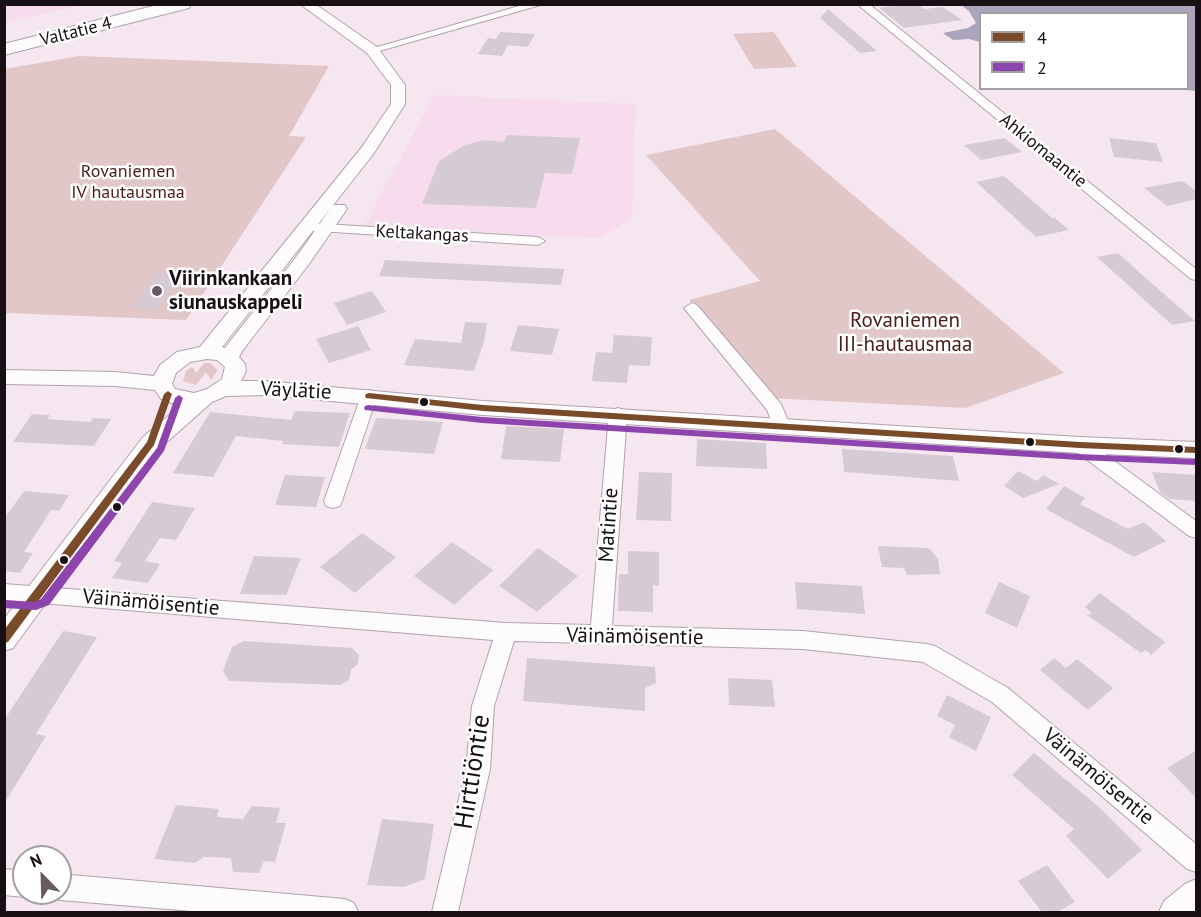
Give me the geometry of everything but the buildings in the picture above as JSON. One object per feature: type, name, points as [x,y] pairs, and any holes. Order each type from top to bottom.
[{"type":"highway","name":"Valtatie 4","points":[[106,21],[159,4]]},
{"type":"highway","name":"Valtatie 4","points":[[4,44],[183,4]]},
{"type":"highway","points":[[4,39],[106,21]]},
{"type":"highway","points":[[4,52],[106,21]]},
{"type":"street","points":[[151,443],[165,389],[167,370],[184,357],[207,352],[316,228],[342,205],[368,150],[398,104],[398,85],[372,50],[306,4]]},
{"type":"street","points":[[372,50],[539,4]]},
{"type":"street","name":"Ahkiomaantie","points":[[862,4],[1197,276]]},
{"type":"street","points":[[4,640],[36,594],[151,443],[234,377],[235,347],[316,228]]},
{"type":"street","name":"Keltakangas","points":[[316,228],[538,241]]},
{"type":"street","points":[[692,308],[776,408],[781,426]]},
{"type":"street","points":[[207,352],[233,364]]},
{"type":"street","points":[[4,377],[116,374],[175,363]]},
{"type":"street","name":"Väylätie","points":[[233,364],[369,396]]},
{"type":"street","points":[[65,377],[165,389],[180,399],[214,394]]},
{"type":"street","name":"Väylätie","points":[[214,394],[265,388],[483,408],[618,414],[1080,445],[1197,450]]},
{"type":"street","points":[[333,501],[369,396]]},
{"type":"street","name":"Matintie","points":[[601,636],[618,414]]},
{"type":"street","points":[[1080,445],[1197,531]]},
{"type":"street","name":"Väinämöisentie","points":[[4,592],[506,632],[803,640],[927,653],[1000,695],[1197,860]]},
{"type":"street","name":"Hirttiöntie","points":[[446,912],[478,769],[483,706],[506,632]]},
{"type":"street","points":[[72,888],[345,912]]},
{"type":"street","points":[[1175,912],[1197,896]]},
{"type":"shaded area","points":[[5,5],[78,6],[5,22]]},
{"type":"shaded area","points":[[961,5],[1196,5],[1196,91],[1186,90],[1189,90],[1189,12],[979,12],[979,42],[969,39],[953,40],[943,33],[968,28],[976,23],[969,11]]},
{"type":"shaded area","points":[[434,95],[636,104],[632,219],[597,238],[364,226]]},
{"type":"green space","points":[[774,32],[797,67],[754,69],[733,34]]},
{"type":"green space","name":"Rovaniemen IV hautausmaa","points":[[79,56],[329,66],[289,136],[306,137],[186,320],[5,313],[5,69]]},
{"type":"green space","name":"Rovaniemen III-hautausmaa","points":[[775,129],[1064,373],[965,408],[769,398],[689,300],[760,281],[646,155]]},
{"type":"green space","points":[[204,363],[210,363],[218,370],[211,380],[206,372],[196,385],[183,381],[186,371],[192,367],[196,373]]},
{"type":"transit line","name":"4","points":[[4,639],[151,443],[168,394]]},
{"type":"transit line","name":"4","points":[[369,396],[483,408],[1080,445],[1196,450]]},
{"type":"transit line","name":"2","points":[[4,604],[36,606],[45,602],[161,449],[179,398]]},
{"type":"transit line","name":"2","points":[[368,408],[482,420],[1079,457],[1195,462]]},
{"type":"place","name":"Viirinkankaan siunauskappeli","points":[[157,291]]}]
